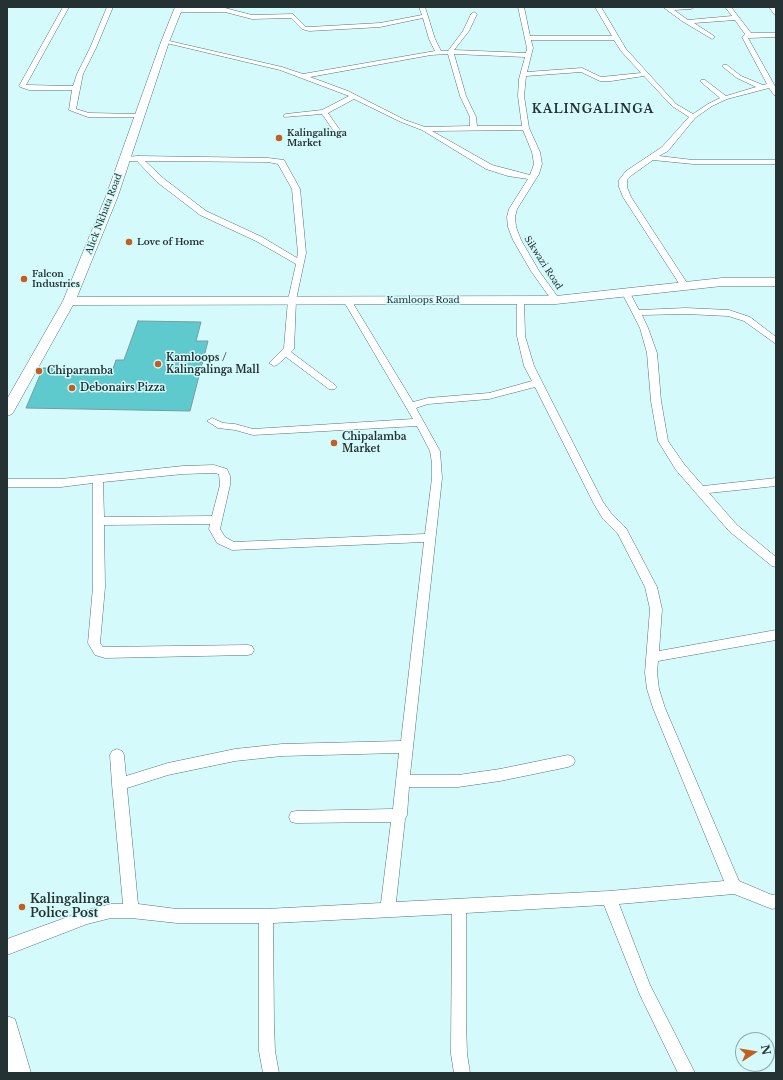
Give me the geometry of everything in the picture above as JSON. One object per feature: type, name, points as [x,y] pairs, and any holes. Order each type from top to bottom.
[{"type":"main road","name":"Alick Nkhata Road","points":[[7,411],[69,301],[125,159],[165,42],[179,8]]},
{"type":"main road","name":"Kamloops Road","points":[[69,301],[556,300],[722,282],[776,282]]},
{"type":"main road","points":[[7,1027],[18,1073]]},
{"type":"street","points":[[66,7],[22,86],[29,88],[76,88]]},
{"type":"street","points":[[110,7],[76,88],[72,110],[77,113],[105,116],[140,116]]},
{"type":"street","points":[[422,7],[432,39],[439,52]]},
{"type":"street","name":"Sikwazi Road","points":[[521,7],[529,38],[529,55],[524,74],[521,96],[526,128],[538,158],[537,169],[513,209],[511,217],[512,227],[517,240],[535,271],[556,300]]},
{"type":"street","points":[[598,7],[623,50],[674,105],[693,117]]},
{"type":"street","points":[[667,8],[691,7]]},
{"type":"street","points":[[728,7],[749,35]]},
{"type":"street","points":[[772,7],[776,13]]},
{"type":"street","points":[[179,8],[225,10],[252,17],[293,16],[304,28],[309,29],[380,25],[424,16]]},
{"type":"street","points":[[667,8],[712,37]]},
{"type":"street","points":[[450,52],[466,32],[474,14]]},
{"type":"street","points":[[688,22],[735,18]]},
{"type":"street","points":[[776,35],[749,35],[745,37],[776,94]]},
{"type":"street","points":[[529,38],[615,38]]},
{"type":"street","points":[[165,42],[282,69],[355,96],[403,121],[424,129],[489,167],[511,174],[532,178]]},
{"type":"street","points":[[301,77],[439,52],[529,55]]},
{"type":"street","points":[[450,52],[463,96],[473,117],[474,129]]},
{"type":"street","points":[[725,66],[740,77],[761,87]]},
{"type":"street","points":[[524,74],[582,70],[600,79],[611,79],[645,74]]},
{"type":"street","points":[[703,81],[725,98]]},
{"type":"street","points":[[685,286],[627,197],[623,188],[623,180],[629,173],[665,149],[693,117],[710,105],[725,98],[771,85]]},
{"type":"street","points":[[286,116],[324,112],[355,96]]},
{"type":"street","points":[[324,112],[340,136]]},
{"type":"street","points":[[424,129],[526,128]]},
{"type":"street","points":[[138,158],[160,180],[203,213],[259,239],[300,264]]},
{"type":"street","points":[[653,158],[693,162],[776,162]]},
{"type":"street","points":[[125,159],[268,160],[281,162],[296,189],[302,253],[292,300],[288,350],[274,363]]},
{"type":"street","points":[[626,293],[637,313],[652,353],[656,401],[663,441],[677,462],[733,528],[776,563]]},
{"type":"street","points":[[347,300],[403,396],[411,406],[420,422],[435,451],[437,463],[437,478],[402,782],[400,815],[388,909]]},
{"type":"street","points":[[521,300],[520,329],[524,351],[537,383],[599,504],[607,516],[622,531],[652,587],[656,609],[651,673],[653,689],[659,708],[734,887]]},
{"type":"street","points":[[637,313],[713,312],[732,314],[746,319],[776,342]]},
{"type":"street","points":[[286,353],[332,387]]},
{"type":"street","points":[[411,406],[428,402],[489,396],[537,383]]},
{"type":"street","points":[[212,421],[221,426],[235,427],[253,432],[420,422]]},
{"type":"street","points":[[7,483],[31,484],[98,480],[183,470],[214,469],[223,472],[225,476],[214,528],[216,534],[221,540],[232,546],[430,538]]},
{"type":"street","points":[[98,480],[99,587],[94,643],[96,648],[99,651],[105,652],[248,650]]},
{"type":"street","points":[[701,490],[776,482]]},
{"type":"street","points":[[98,521],[216,520]]},
{"type":"street","points":[[652,656],[776,634]]},
{"type":"street","points":[[119,784],[168,770],[236,755],[282,750],[406,747]]},
{"type":"street","points":[[117,755],[131,911]]},
{"type":"street","points":[[402,782],[458,781],[500,775],[568,761]]},
{"type":"street","points":[[296,817],[400,815]]},
{"type":"street","points":[[7,947],[87,917],[111,911],[131,911],[177,916],[266,916],[609,898],[734,887],[755,894],[775,904]]},
{"type":"street","points":[[609,898],[645,990],[687,1073]]},
{"type":"street","points":[[459,905],[458,1021],[459,1054],[462,1073]]},
{"type":"street","points":[[266,916],[266,1025],[267,1051],[271,1073]]},
{"type":"building","name":"Kamloops / Kalingalinga Mall","points":[[138,321],[201,322],[196,341],[208,341],[190,411],[26,408],[43,368],[113,369],[116,360],[124,360]]},
{"type":"place","name":"Kalingalinga Market","points":[[279,138]]},
{"type":"place","name":"Love of Home","points":[[129,242]]},
{"type":"place","name":"Falcon Industries","points":[[24,279]]},
{"type":"place","name":"Kamloops / Kalingalinga Mall","points":[[158,364]]},
{"type":"place","name":"Chiparamba","points":[[39,371]]},
{"type":"place","name":"Debonairs Pizza","points":[[72,388]]},
{"type":"place","name":"Chipalamba Market","points":[[334,443]]},
{"type":"place","name":"Kalingalinga Police Post","points":[[22,907]]},
{"type":"district","name":"KALINGALINGA","points":[[593,110]]}]
